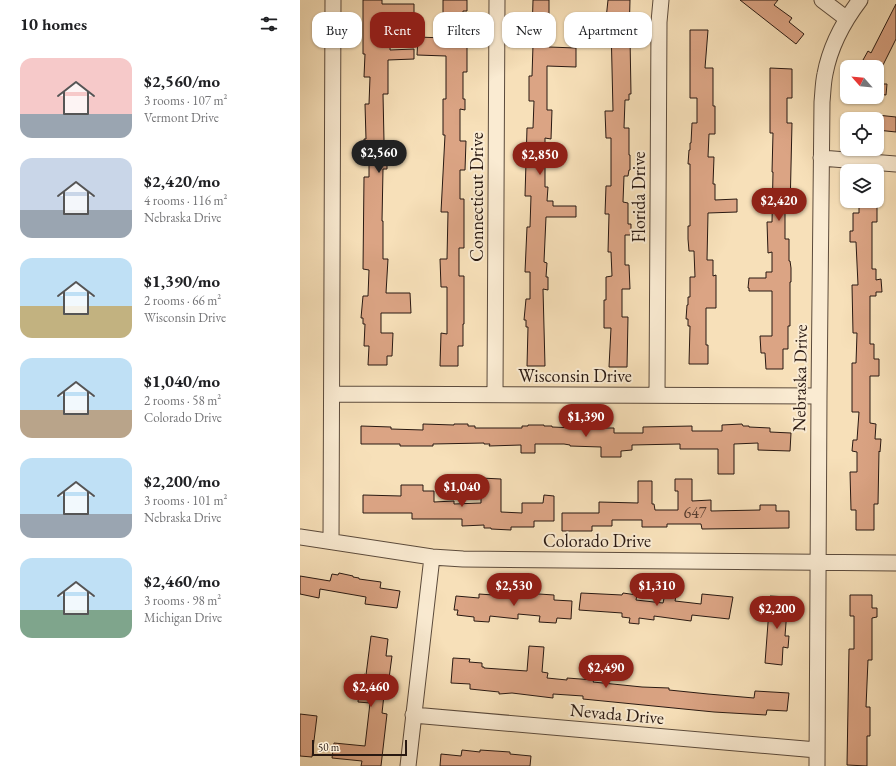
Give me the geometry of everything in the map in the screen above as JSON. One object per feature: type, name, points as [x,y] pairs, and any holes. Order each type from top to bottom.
[{"type":"street","points":[[331,541],[333,0]]},
{"type":"street","name":"Connecticut Drive","points":[[495,394],[497,0]]},
{"type":"street","name":"Florida Drive","points":[[656,395],[658,22],[661,0]]},
{"type":"street","points":[[822,0],[847,19]]},
{"type":"street","name":"Nebraska Drive","points":[[817,766],[818,396],[822,102],[825,73],[833,45],[847,19],[860,0]]},
{"type":"street","points":[[821,158],[896,164]]},
{"type":"street","name":"Wisconsin Drive","points":[[332,394],[818,396]]},
{"type":"street","name":"Colorado Drive","points":[[300,537],[432,557],[463,559],[818,561],[896,563]]},
{"type":"street","points":[[408,766],[432,557]]},
{"type":"street","name":"Nevada Drive","points":[[413,715],[817,750]]},
{"type":"building","points":[[363,0],[382,0],[382,4],[414,4],[414,12],[370,12],[370,48],[390,48],[390,50],[414,49],[414,59],[388,60],[388,94],[383,94],[384,141],[387,141],[387,169],[383,169],[382,221],[383,259],[388,259],[386,293],[410,293],[411,313],[381,313],[381,333],[393,333],[392,356],[387,356],[387,365],[368,365],[369,346],[364,346],[365,324],[363,324],[363,318],[361,318],[363,296],[368,296],[369,270],[363,269],[364,177],[369,177],[369,151],[364,151],[364,139],[366,139],[365,104],[369,104],[370,77],[364,77],[365,54],[363,54]]},
{"type":"building","points":[[443,0],[467,0],[467,11],[443,12]]},
{"type":"building","points":[[533,0],[549,0],[549,12],[533,12]]},
{"type":"building","points":[[608,0],[630,0],[630,12],[607,12]]},
{"type":"building","points":[[740,0],[778,0],[774,5],[792,18],[789,22],[804,34],[796,44]]},
{"type":"building","points":[[896,4],[896,39],[884,63],[884,60],[863,60],[868,51],[871,53]]},
{"type":"building","points":[[690,30],[708,30],[705,68],[713,68],[715,134],[709,134],[708,157],[714,157],[713,184],[715,184],[715,200],[737,199],[737,212],[708,213],[707,260],[713,260],[713,276],[716,275],[716,308],[706,308],[706,345],[708,345],[708,364],[689,364],[690,326],[688,326],[688,319],[686,319],[688,297],[690,297],[690,277],[695,277],[694,251],[689,251],[688,239],[688,226],[690,226],[689,150],[691,143],[692,123],[697,123],[697,98],[690,98]]},
{"type":"building","points":[[425,37],[433,38],[433,48],[467,48],[467,72],[463,72],[463,99],[465,99],[465,110],[460,109],[460,141],[466,141],[465,170],[460,170],[460,199],[464,199],[464,248],[459,248],[459,276],[464,276],[464,324],[463,346],[458,346],[458,366],[440,366],[441,333],[447,334],[447,287],[441,287],[440,259],[447,259],[448,212],[441,212],[445,135],[443,135],[443,99],[446,99],[446,56],[417,55],[417,48],[425,48]]},
{"type":"building","points":[[533,48],[576,48],[576,67],[547,66],[547,110],[552,110],[551,139],[545,138],[545,187],[548,187],[547,201],[553,201],[553,206],[576,206],[576,217],[546,217],[544,262],[547,263],[546,277],[548,277],[548,290],[543,289],[545,366],[527,366],[528,327],[526,327],[526,320],[524,320],[526,299],[530,299],[530,272],[525,272],[527,227],[530,227],[531,196],[525,196],[527,128],[533,128],[534,101],[529,101],[529,76],[532,76]]},
{"type":"building","points":[[612,48],[630,48],[631,94],[629,94],[629,100],[625,100],[624,128],[629,128],[630,170],[628,176],[624,176],[623,202],[628,203],[628,224],[631,224],[631,235],[625,235],[625,265],[629,265],[630,289],[622,289],[622,317],[628,317],[627,367],[609,367],[611,328],[604,328],[606,277],[612,276],[611,252],[608,252],[609,214],[605,214],[606,186],[611,186],[611,138],[606,138],[605,111],[613,111]]},
{"type":"building","points":[[770,68],[792,69],[792,98],[787,98],[787,123],[792,123],[790,210],[785,209],[785,239],[789,239],[789,261],[791,268],[790,326],[788,326],[788,349],[783,349],[783,369],[766,369],[765,353],[761,353],[760,336],[772,336],[772,291],[749,291],[748,288],[749,278],[766,278],[766,272],[772,272],[772,252],[768,253],[767,222],[772,222],[773,172],[773,133],[770,133]]},
{"type":"building","points":[[884,84],[887,84],[886,95],[884,95]]},
{"type":"building","points":[[884,116],[896,117],[896,132],[884,131]]},
{"type":"building","points":[[859,208],[877,208],[877,222],[872,222],[872,269],[876,269],[876,280],[881,279],[882,292],[876,292],[876,296],[870,296],[870,344],[874,344],[874,359],[879,359],[879,376],[870,376],[870,423],[876,424],[875,439],[881,439],[880,452],[879,451],[878,504],[874,504],[874,530],[856,530],[856,510],[851,510],[850,472],[857,472],[857,452],[852,451],[853,440],[857,440],[859,412],[852,412],[852,363],[856,363],[857,333],[853,333],[852,285],[858,285],[856,242],[850,242],[850,231],[853,231],[853,213],[859,213]]},
{"type":"building","points":[[423,424],[468,424],[468,426],[475,426],[475,428],[522,428],[522,426],[528,425],[544,425],[552,427],[600,429],[614,428],[614,433],[643,433],[643,427],[692,426],[692,431],[722,431],[722,425],[742,424],[743,426],[749,427],[770,428],[770,432],[791,433],[790,451],[758,450],[758,443],[734,444],[734,474],[718,474],[718,449],[680,449],[680,444],[632,445],[632,450],[621,451],[621,457],[601,457],[601,447],[570,446],[564,444],[535,444],[535,453],[521,453],[521,445],[489,446],[490,444],[484,443],[433,444],[433,446],[361,444],[361,426],[423,430]]},
{"type":"building","points":[[481,478],[501,479],[501,512],[522,513],[522,503],[543,503],[544,495],[554,496],[554,521],[534,521],[534,527],[511,527],[511,530],[484,528],[484,525],[462,526],[462,519],[412,519],[412,513],[363,513],[363,495],[401,496],[401,485],[423,485],[423,491],[434,491],[434,502],[454,501],[454,504],[481,503]]},
{"type":"building","points":[[675,479],[692,479],[692,501],[711,500],[711,511],[760,510],[760,505],[776,505],[776,511],[789,511],[789,528],[702,529],[701,524],[667,524],[667,527],[642,527],[642,520],[612,520],[612,526],[592,526],[592,531],[562,531],[562,513],[599,513],[599,502],[638,503],[638,481],[652,481],[652,504],[654,504],[655,510],[678,510],[678,491],[675,491]]},
{"type":"building","points":[[339,573],[359,579],[381,582],[380,588],[400,591],[397,608],[365,604],[366,597],[320,589],[319,598],[300,594],[300,576],[330,581],[332,574],[338,575]]},
{"type":"building","points":[[524,593],[554,595],[554,600],[572,601],[571,619],[557,618],[556,623],[539,622],[540,616],[518,614],[518,619],[490,616],[489,622],[474,621],[474,617],[457,615],[458,610],[454,610],[456,596],[479,598],[479,594],[523,597]]},
{"type":"building","points":[[581,593],[622,595],[623,593],[637,595],[636,600],[663,603],[665,594],[676,596],[675,601],[701,604],[702,594],[733,597],[729,619],[692,615],[691,621],[654,616],[654,620],[639,618],[639,624],[629,623],[630,618],[622,617],[622,613],[579,610]]},
{"type":"building","points":[[850,595],[872,595],[872,608],[877,608],[877,617],[872,618],[872,660],[868,660],[866,707],[870,707],[870,736],[867,736],[867,766],[847,765],[849,649],[854,649],[854,616],[850,616]]},
{"type":"building","points":[[770,596],[788,597],[785,636],[789,636],[788,648],[783,647],[782,665],[765,663]]},
{"type":"building","points":[[371,636],[388,639],[386,656],[392,656],[388,686],[385,686],[382,713],[387,714],[381,766],[361,766],[362,761],[332,758],[334,743],[365,746],[370,703],[358,702],[359,687],[363,688],[364,674],[366,675]]},
{"type":"building","points":[[529,646],[544,647],[542,672],[548,673],[547,678],[594,680],[593,682],[669,688],[669,690],[754,698],[755,691],[789,693],[787,711],[767,710],[766,715],[714,712],[583,699],[583,696],[553,694],[553,698],[512,693],[499,694],[499,692],[470,689],[470,684],[451,683],[453,658],[470,659],[469,662],[482,663],[482,667],[484,668],[527,671]]},
{"type":"building","points":[[300,714],[317,716],[312,757],[300,756]]},
{"type":"building","points":[[462,750],[480,752],[480,750],[510,752],[510,754],[531,756],[530,766],[440,766],[441,754],[461,756]]}]
